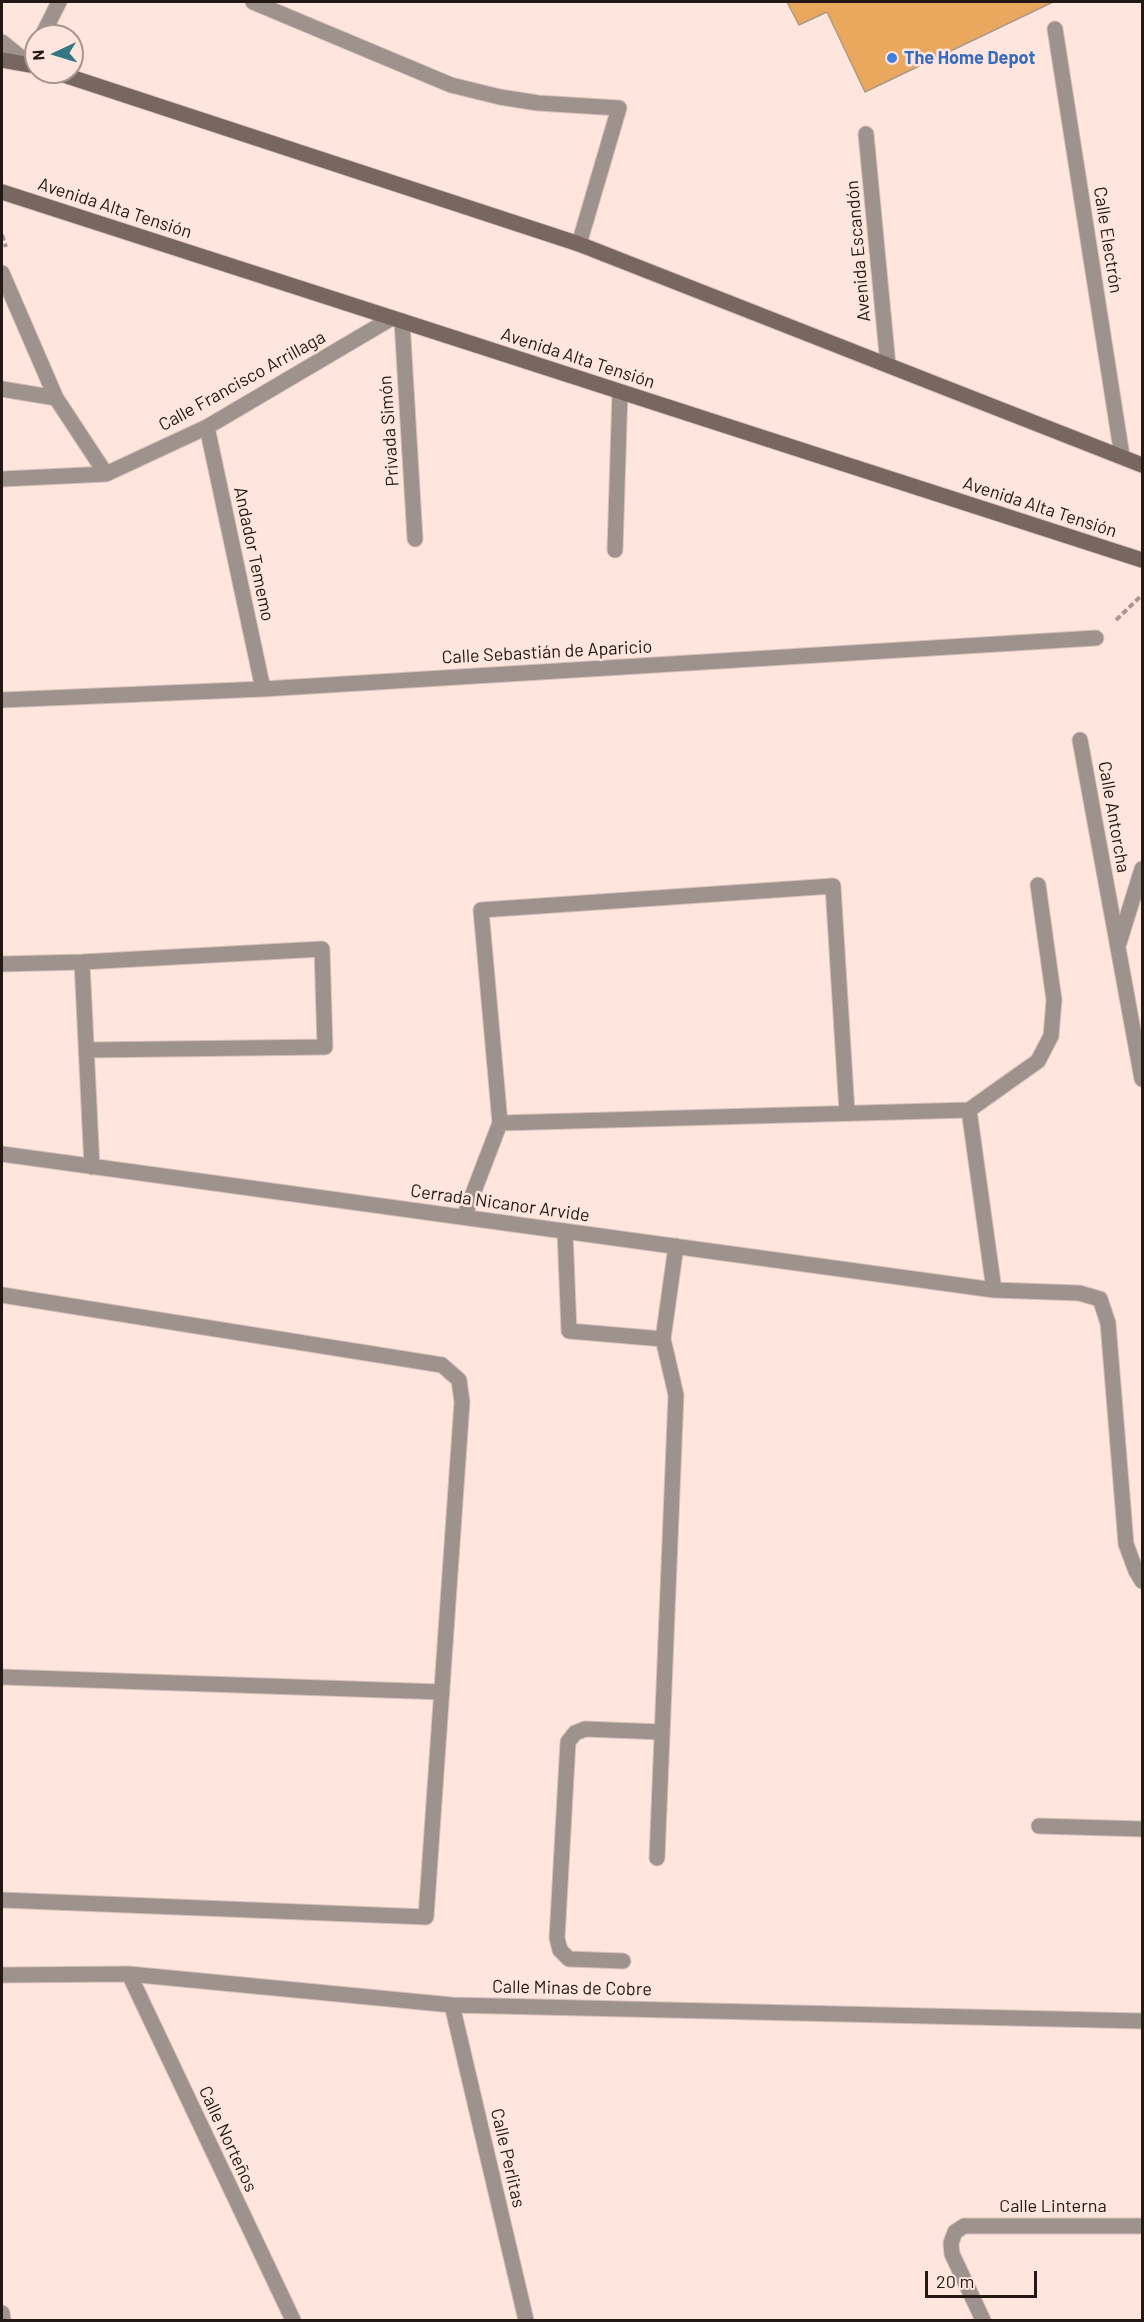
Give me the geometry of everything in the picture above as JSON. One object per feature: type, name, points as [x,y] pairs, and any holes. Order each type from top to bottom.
[{"type":"main road","points":[[2,60],[24,64]]},
{"type":"main road","points":[[84,82],[579,244],[1143,465]]},
{"type":"main road","name":"Avenida Alta Tensión","points":[[2,192],[1143,560]]},
{"type":"street","points":[[48,24],[59,2]]},
{"type":"street","points":[[253,2],[451,85],[500,97],[538,103],[619,108],[579,244]]},
{"type":"street","name":"Calle Electrón","points":[[1056,29],[1122,456]]},
{"type":"street","points":[[2,42],[24,59]]},
{"type":"street","name":"Avenida Escandón","points":[[866,134],[888,365]]},
{"type":"street","points":[[2,273],[56,398],[106,474]]},
{"type":"street","name":"Calle Francisco Arrillaga","points":[[2,480],[106,474],[207,427],[397,320]]},
{"type":"street","name":"Privada Simón","points":[[397,320],[415,539]]},
{"type":"street","points":[[2,389],[56,398]]},
{"type":"street","points":[[615,550],[621,392]]},
{"type":"street","name":"Andador Tememo","points":[[207,427],[263,689]]},
{"type":"street","name":"Calle Sebastián de Aparicio","points":[[2,700],[263,689],[1096,638]]},
{"type":"street","name":"Calle Antorcha","points":[[1080,740],[1143,1079]]},
{"type":"street","points":[[1118,947],[1143,869]]},
{"type":"street","points":[[500,1123],[969,1110],[1038,1061],[1052,1036],[1054,1000],[1038,885]]},
{"type":"street","points":[[464,1217],[500,1123],[481,910],[833,886],[847,1112]]},
{"type":"street","points":[[2,964],[322,949],[325,1047],[87,1050]]},
{"type":"street","points":[[82,962],[92,1167]]},
{"type":"street","points":[[969,1110],[994,1290]]},
{"type":"street","name":"Cerrada Nicanor Arvide","points":[[2,1154],[994,1290],[1079,1293],[1100,1299],[1108,1323],[1126,1544],[1136,1571],[1143,1581]]},
{"type":"street","points":[[565,1231],[569,1331],[663,1339]]},
{"type":"street","points":[[657,1858],[676,1395],[663,1339],[676,1246]]},
{"type":"street","points":[[2,1295],[442,1365],[459,1380],[462,1402],[426,1917],[2,1900]]},
{"type":"street","points":[[2,1677],[442,1692]]},
{"type":"street","points":[[623,1961],[569,1959],[560,1950],[557,1938],[568,1742],[575,1733],[585,1729],[662,1732]]},
{"type":"street","points":[[1038,1826],[1143,1829]]},
{"type":"street","name":"Calle Minas de Cobre","points":[[2,1975],[129,1974],[452,2005],[1143,2021]]},
{"type":"street","name":"Calle Norteños","points":[[129,1974],[293,2320]]},
{"type":"street","name":"Calle Perlitas","points":[[452,2005],[526,2320]]},
{"type":"street","name":"Calle Linterna","points":[[982,2320],[952,2254],[951,2243],[955,2232],[964,2226],[1143,2226]]},
{"type":"street","points":[[2,2313],[3,2320]]},
{"type":"path","points":[[1096,638],[1143,596]]},
{"type":"building","name":"The Home Depot","points":[[787,2],[1053,2],[865,92],[827,12],[799,25]]},
{"type":"place","name":"The Home Depot","points":[[892,58]]}]
